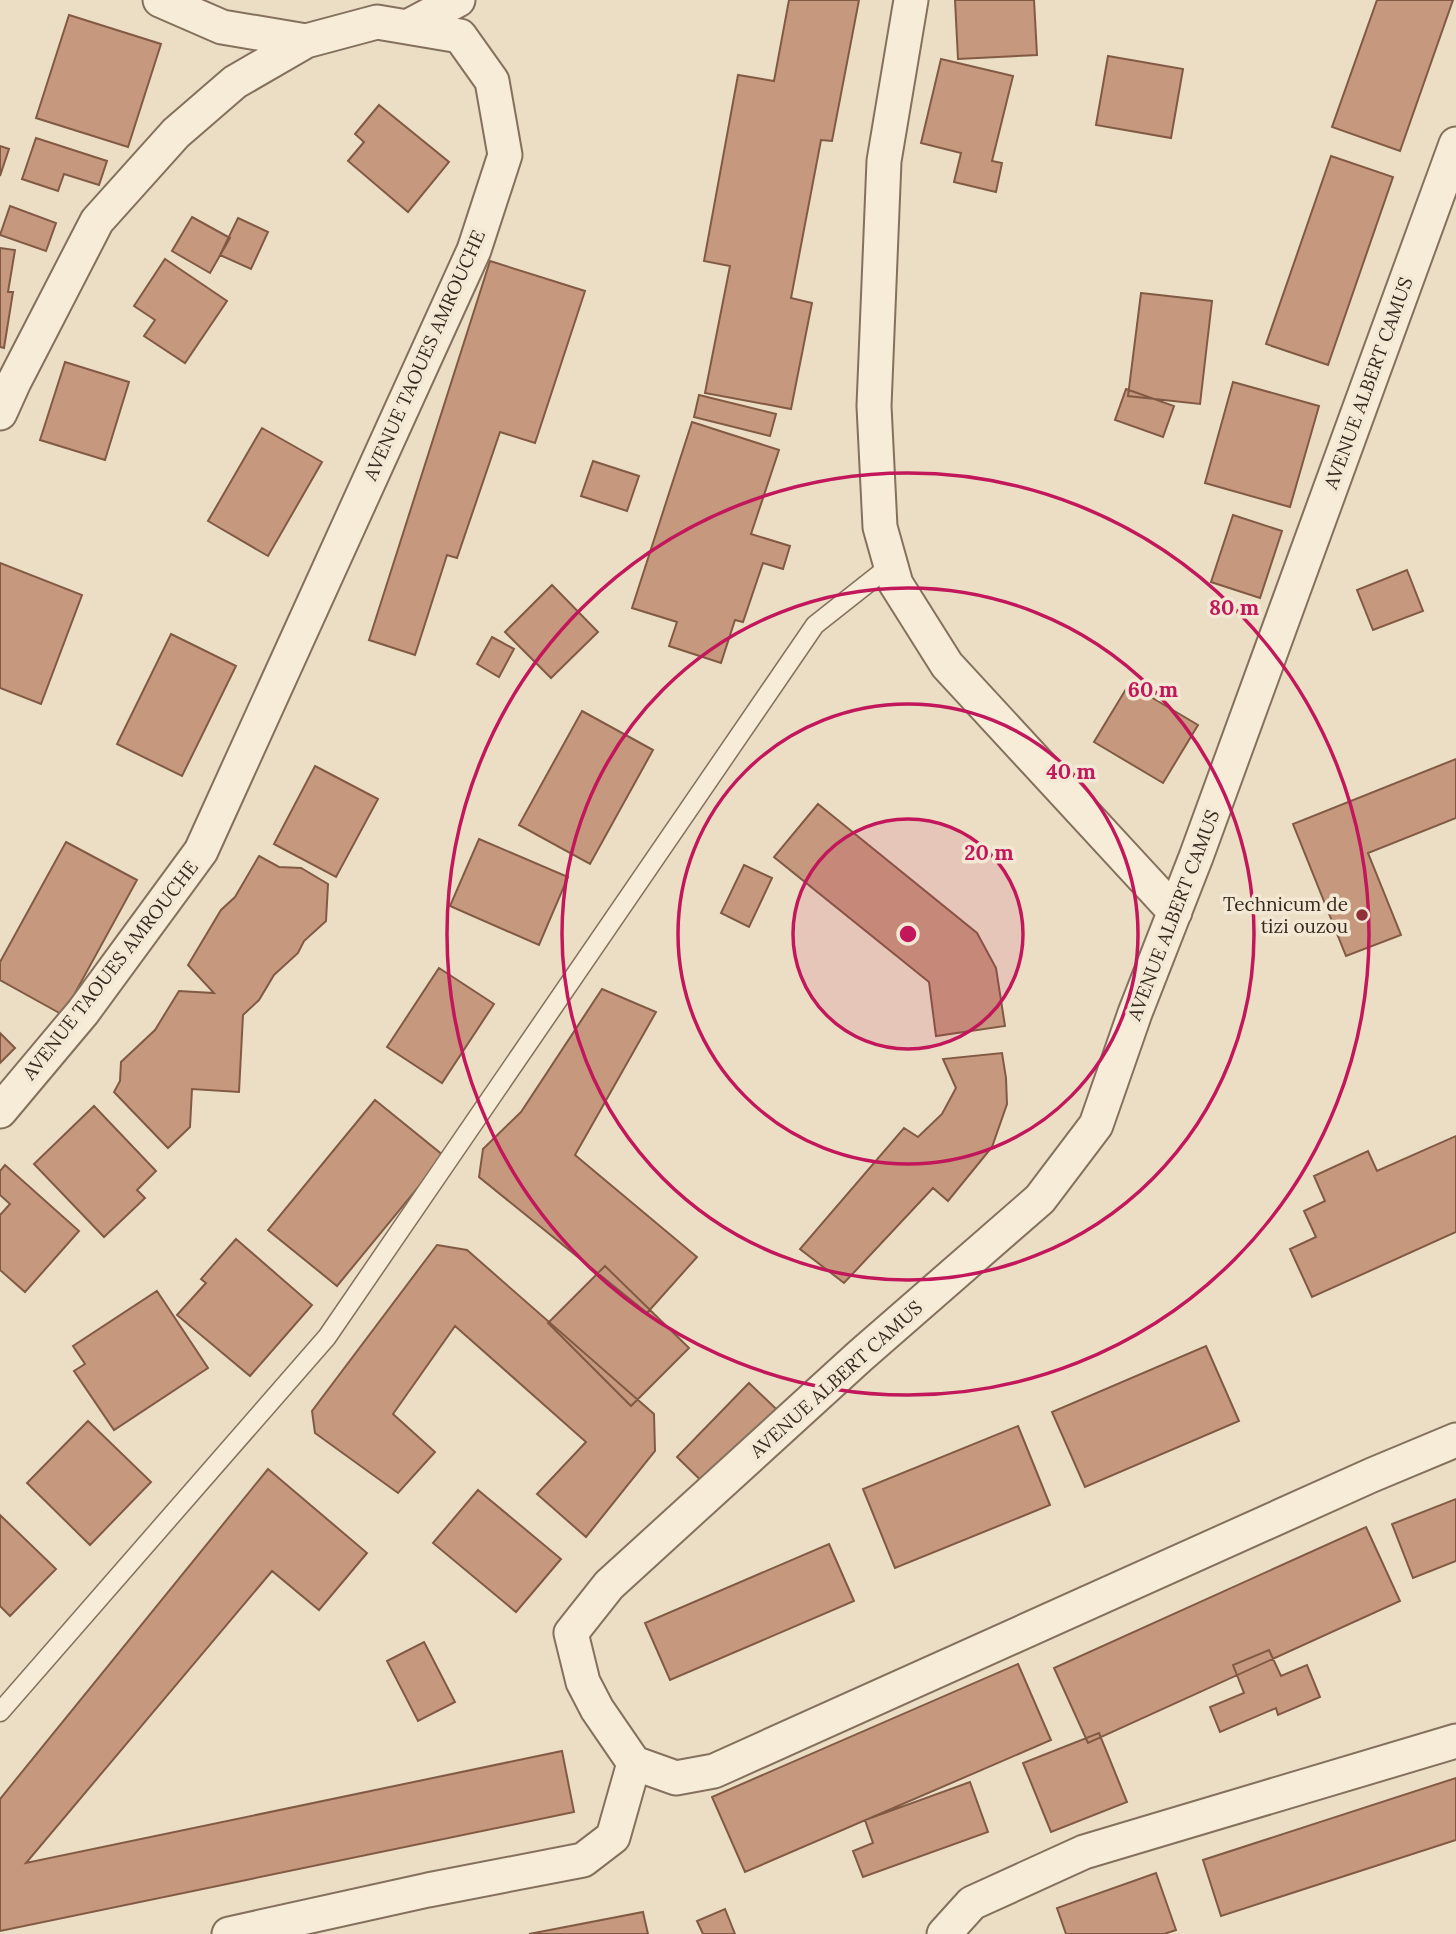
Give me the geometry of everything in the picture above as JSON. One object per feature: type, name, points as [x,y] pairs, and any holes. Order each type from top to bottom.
[{"type":"street","points":[[160,0],[222,27],[306,41]]},
{"type":"street","points":[[407,27],[458,0]]},
{"type":"street","points":[[911,0],[884,160],[874,406],[880,527],[896,584],[947,665],[1175,912]]},
{"type":"street","name":"AVENUE TAOUES AMROUCHE","points":[[0,413],[97,221],[176,133],[235,82],[306,41],[377,22],[460,36],[492,81],[505,155],[474,250],[201,851],[83,1012],[0,1111]]},
{"type":"street","name":"AVENUE ALBERT CAMUS","points":[[634,1763],[597,1709],[583,1682],[571,1633],[609,1585],[860,1356],[1040,1199],[1096,1125],[1456,144]]},
{"type":"street","points":[[229,1934],[428,1890],[583,1860],[613,1837],[634,1763],[676,1778],[714,1771],[1372,1475],[1456,1440]]},
{"type":"street","points":[[944,1934],[972,1903],[1084,1852],[1456,1741]]},
{"type":"lane","points":[[0,1712],[327,1337],[815,625],[891,565]]},
{"type":"building","points":[[789,0],[859,0],[832,141],[821,140],[791,298],[812,303],[791,409],[705,393],[730,266],[704,261],[738,75],[774,81]]},
{"type":"building","points":[[955,0],[1034,0],[1037,55],[958,59]]},
{"type":"building","points":[[1377,0],[1453,0],[1400,151],[1332,127]]},
{"type":"building","points":[[69,15],[161,44],[128,147],[36,118]]},
{"type":"building","points":[[1108,56],[1183,69],[1171,138],[1096,125]]},
{"type":"building","points":[[941,59],[1013,76],[992,161],[1002,163],[996,192],[954,182],[961,153],[921,143]]},
{"type":"building","points":[[379,105],[449,162],[408,212],[348,161],[364,142],[355,134]]},
{"type":"building","points":[[36,138],[107,161],[99,185],[64,174],[58,191],[22,179]]},
{"type":"building","points":[[0,146],[9,149],[0,176]]},
{"type":"building","points":[[1331,156],[1393,177],[1328,365],[1266,344]]},
{"type":"building","points":[[10,206],[56,223],[46,251],[0,235]]},
{"type":"building","points":[[192,217],[230,238],[210,273],[172,251]]},
{"type":"building","points":[[238,218],[268,232],[251,269],[220,255]]},
{"type":"building","points":[[0,248],[15,250],[8,292],[13,292],[4,348],[0,347]]},
{"type":"building","points":[[165,259],[227,301],[185,363],[144,336],[155,320],[134,306]]},
{"type":"building","points":[[490,261],[585,291],[535,443],[500,432],[457,558],[447,555],[415,655],[369,640]]},
{"type":"building","points":[[1141,293],[1212,301],[1200,404],[1128,396]]},
{"type":"building","points":[[65,362],[129,382],[105,460],[40,440]]},
{"type":"building","points":[[1233,382],[1319,406],[1290,507],[1205,483]]},
{"type":"building","points":[[1126,389],[1174,406],[1163,437],[1115,420]]},
{"type":"building","points":[[699,395],[776,414],[770,436],[694,417]]},
{"type":"building","points":[[692,422],[779,450],[751,534],[790,546],[783,569],[763,563],[743,622],[735,620],[721,663],[669,646],[677,622],[632,608]]},
{"type":"building","points":[[262,428],[322,462],[268,556],[208,521]]},
{"type":"building","points":[[593,461],[639,476],[627,511],[581,496]]},
{"type":"building","points":[[1233,515],[1282,531],[1260,598],[1211,582]]},
{"type":"building","points":[[0,563],[82,595],[41,704],[0,688]]},
{"type":"building","points":[[1407,570],[1423,611],[1373,630],[1357,590]]},
{"type":"building","points":[[552,585],[598,632],[551,678],[505,632]]},
{"type":"building","points":[[171,634],[236,666],[182,776],[117,744]]},
{"type":"building","points":[[492,637],[514,649],[499,677],[477,664]]},
{"type":"building","points":[[1129,684],[1198,725],[1163,783],[1094,742]]},
{"type":"building","points":[[582,711],[653,750],[590,864],[519,825]]},
{"type":"building","points":[[1456,759],[1456,818],[1368,853],[1401,935],[1346,956],[1293,824]]},
{"type":"building","points":[[315,766],[378,799],[336,877],[274,844]]},
{"type":"building","points":[[818,804],[977,933],[996,968],[1005,1026],[936,1036],[929,982],[774,857]]},
{"type":"building","points":[[479,839],[568,877],[539,945],[450,906]]},
{"type":"building","points":[[66,842],[137,880],[63,1015],[0,980],[0,962]]},
{"type":"building","points":[[259,856],[279,867],[301,868],[328,884],[326,921],[304,941],[298,953],[274,975],[259,1000],[243,1015],[239,1092],[192,1089],[190,1127],[168,1148],[114,1092],[120,1081],[121,1062],[155,1030],[179,991],[214,993],[188,965],[221,910],[235,897]]},
{"type":"building","points":[[744,865],[772,878],[749,927],[721,913]]},
{"type":"building","points":[[439,968],[494,1004],[442,1083],[387,1047]]},
{"type":"building","points":[[602,989],[656,1012],[575,1155],[697,1257],[647,1313],[479,1177],[483,1149],[521,1112]]},
{"type":"building","points":[[0,1033],[15,1048],[0,1063]]},
{"type":"building","points":[[1002,1053],[1007,1104],[992,1147],[948,1201],[933,1188],[844,1283],[800,1249],[904,1128],[918,1137],[942,1114],[956,1088],[943,1059]]},
{"type":"building","points":[[375,1100],[444,1156],[337,1286],[268,1230]]},
{"type":"building","points":[[94,1106],[156,1171],[137,1190],[145,1198],[104,1237],[34,1164]]},
{"type":"building","points":[[1456,1136],[1456,1232],[1312,1297],[1290,1249],[1316,1237],[1304,1211],[1325,1201],[1314,1176],[1368,1151],[1377,1171]]},
{"type":"building","points":[[5,1165],[79,1231],[25,1292],[0,1270],[0,1215],[10,1204],[0,1195],[0,1171]]},
{"type":"building","points":[[236,1239],[312,1305],[250,1376],[177,1315],[206,1283],[201,1279]]},
{"type":"building","points":[[437,1245],[467,1250],[654,1414],[655,1451],[586,1537],[537,1494],[586,1442],[455,1326],[393,1414],[435,1452],[398,1493],[315,1433],[312,1411]]},
{"type":"building","points":[[605,1266],[689,1348],[631,1406],[548,1323]]},
{"type":"building","points":[[157,1291],[208,1368],[114,1430],[74,1371],[85,1364],[73,1346]]},
{"type":"building","points":[[1206,1346],[1239,1421],[1085,1487],[1052,1412]]},
{"type":"building","points":[[749,1383],[795,1427],[722,1501],[677,1457]]},
{"type":"building","points":[[88,1421],[151,1482],[90,1545],[27,1483]]},
{"type":"building","points":[[1018,1426],[1050,1505],[895,1568],[863,1489]]},
{"type":"building","points":[[268,1469],[367,1553],[319,1610],[272,1571],[26,1863],[562,1751],[574,1812],[0,1931],[0,1799]]},
{"type":"building","points":[[478,1490],[561,1559],[516,1612],[433,1543]]},
{"type":"building","points":[[1456,1499],[1456,1561],[1413,1578],[1392,1524]]},
{"type":"building","points":[[0,1515],[56,1569],[10,1616],[0,1606]]},
{"type":"building","points":[[1366,1527],[1400,1601],[1088,1743],[1054,1668]]},
{"type":"building","points":[[829,1544],[854,1601],[670,1680],[645,1623]]},
{"type":"building","points":[[424,1642],[455,1702],[418,1721],[387,1661]]},
{"type":"building","points":[[1269,1650],[1281,1676],[1307,1665],[1320,1697],[1278,1715],[1276,1708],[1220,1732],[1210,1707],[1244,1693],[1233,1665]]},
{"type":"building","points":[[1018,1664],[1051,1740],[745,1872],[712,1797]]},
{"type":"building","points":[[1099,1733],[1127,1802],[1051,1832],[1023,1763]]},
{"type":"building","points":[[1456,1778],[1456,1840],[1221,1916],[1203,1860]]},
{"type":"building","points":[[970,1782],[988,1832],[863,1877],[853,1851],[873,1843],[865,1820]]},
{"type":"building","points":[[1156,1873],[1176,1930],[1164,1934],[1066,1934],[1057,1908]]},
{"type":"building","points":[[725,1909],[735,1934],[703,1934],[697,1921]]},
{"type":"building","points":[[643,1912],[648,1934],[529,1934]]},
{"type":"place","name":"Technicum de tizi ouzou","points":[[1362,915]]}]
